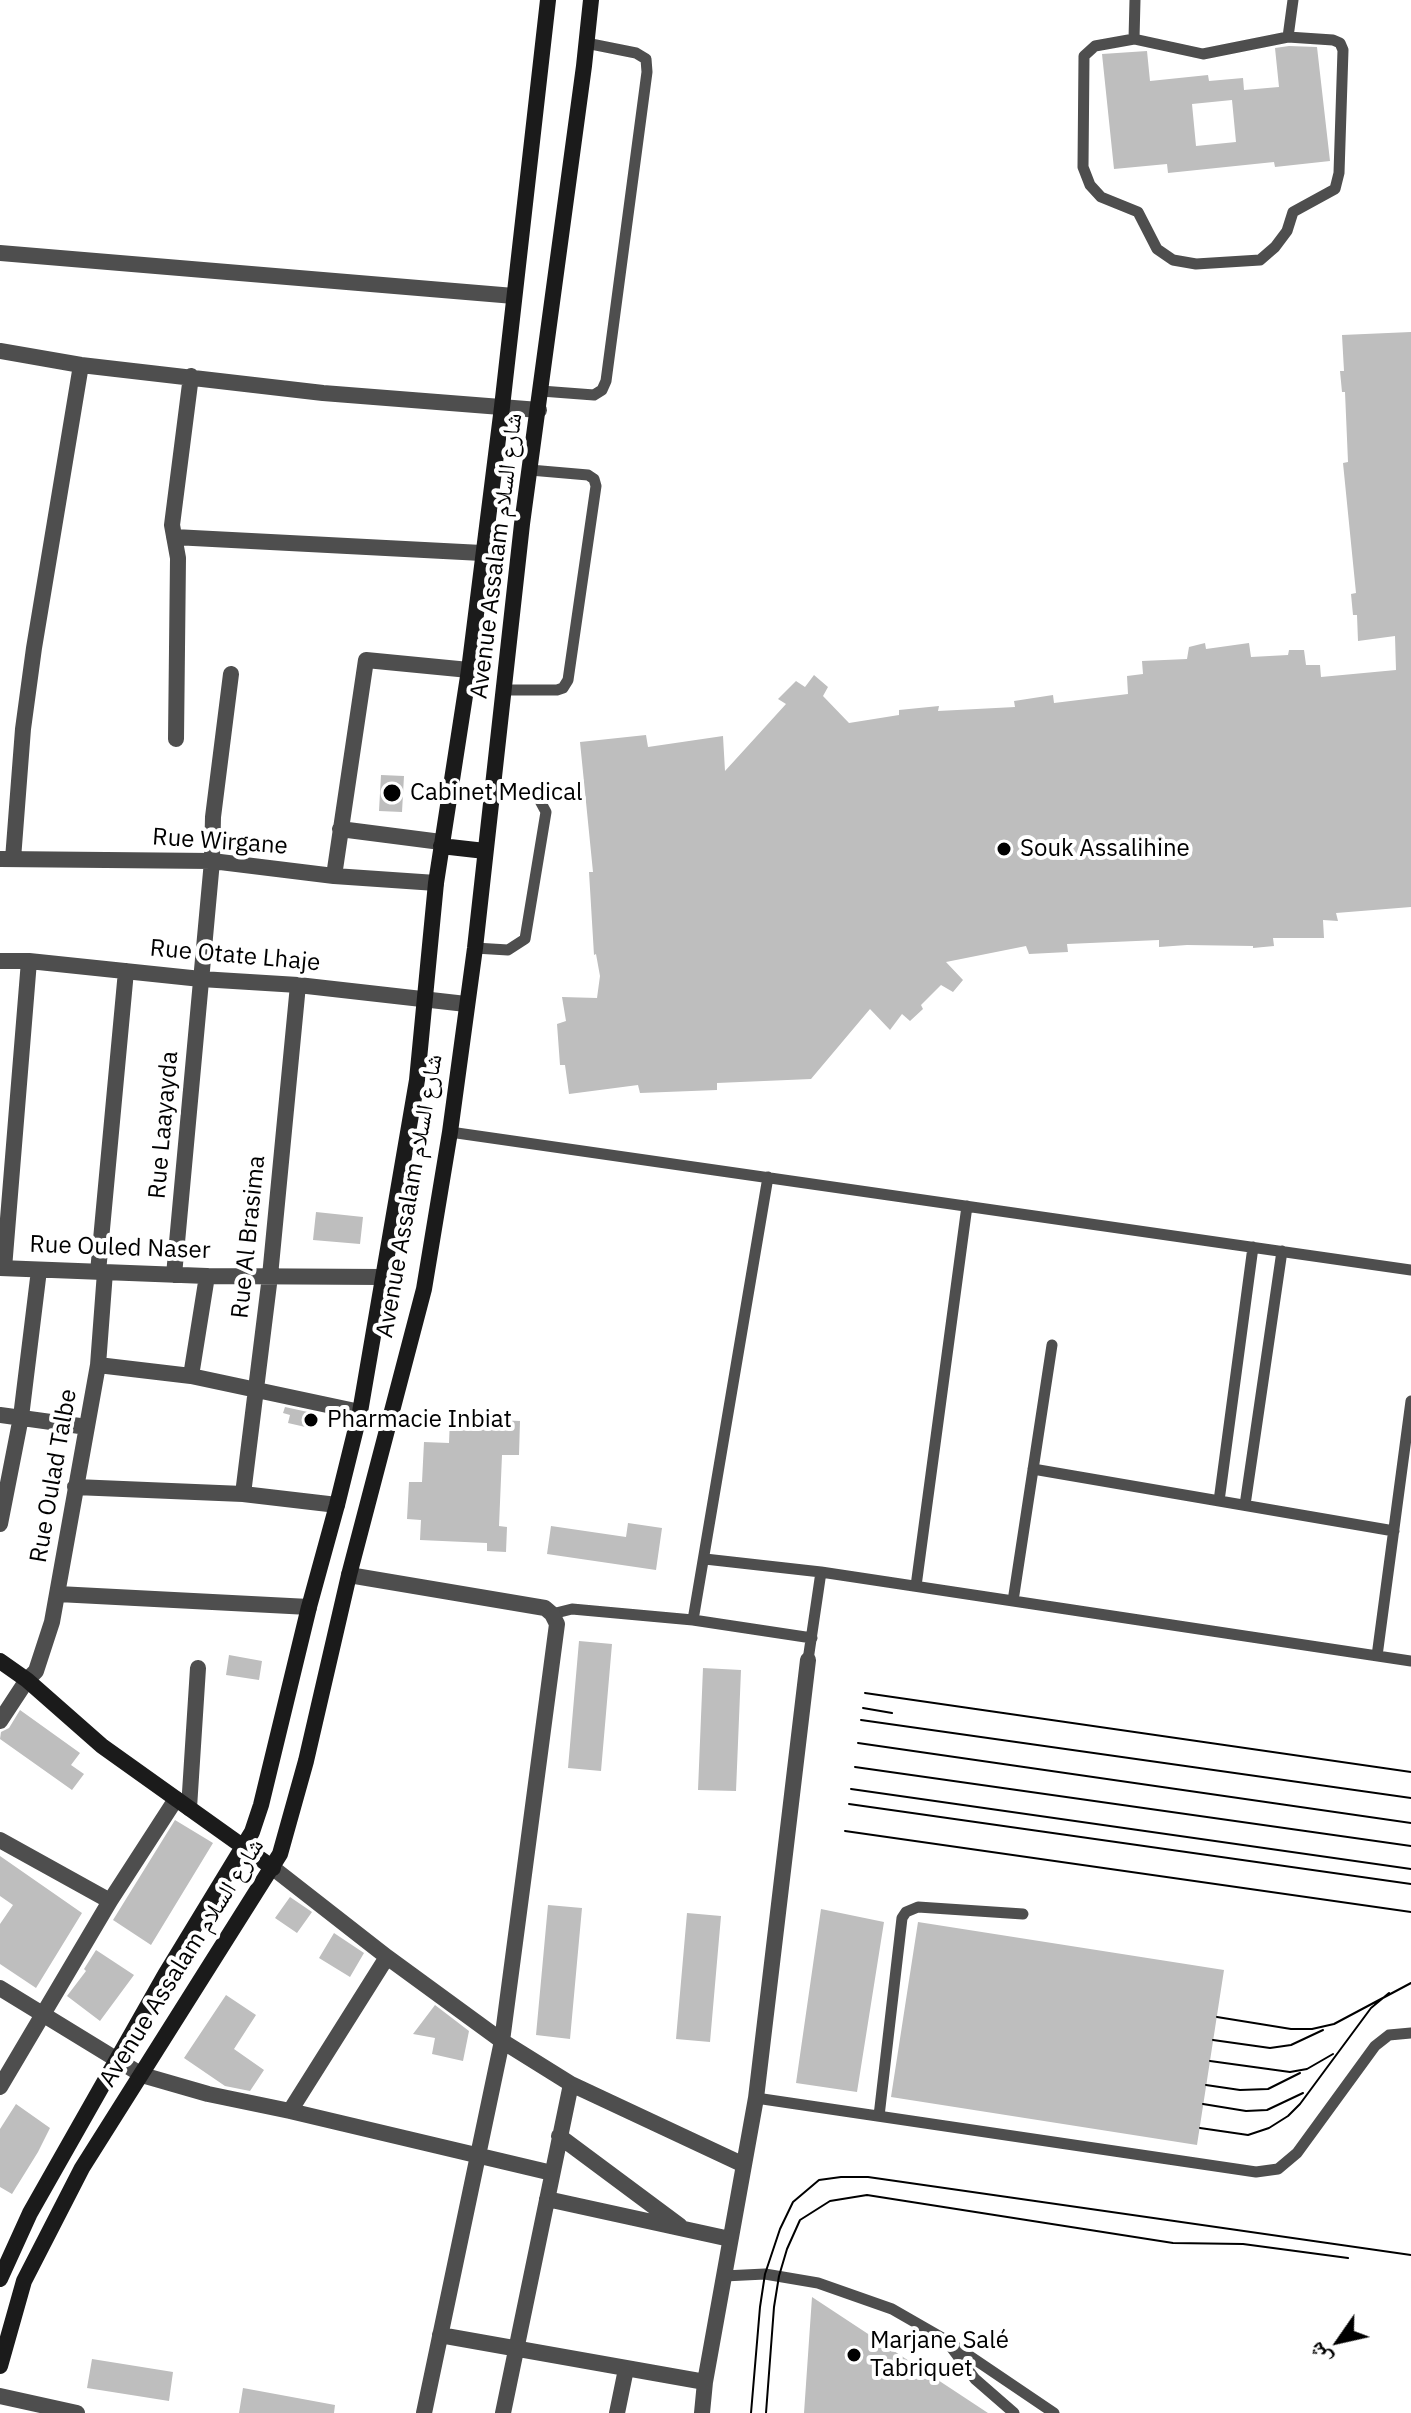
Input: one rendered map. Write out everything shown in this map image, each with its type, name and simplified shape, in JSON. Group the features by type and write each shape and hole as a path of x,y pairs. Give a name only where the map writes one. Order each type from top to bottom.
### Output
{"street":[{"name":"Avenue Assalam شارع السلام","path":"1,2275 30,2213 116,2061 244,1847 261,1805 360,1412 413,1109 436,883 469,670 548,0"},
{"name":"Avenue Assalam شارع السلام","path":"0,2366 24,2281 82,2168 273,1868 285,1842 349,1575 424,1289 450,1132 475,948 530,470 591,0"},
{"path":"0,253 514,296"},
{"path":"0,351 81,365 323,393 539,410"},
{"path":"6,859 28,689 81,365"},
{"path":"176,739 178,558 172,525 191,376"},
{"path":"174,537 482,553"},
{"path":"334,876 366,660 469,670"},
{"name":"Rue Laayayda","path":"174,1275 212,861 213,817 231,674"},
{"path":"340,829 485,851"},
{"name":"Rue Wirgane","path":"6,859 212,861 334,876 436,883"},
{"name":"Rue Otate Lhaje","path":"0,961 298,985 466,1004"},
{"path":"2,1268 29,961"},
{"name":"Rue Oulad Talbe","path":"0,1721 42,1660 58,1594 98,1365 102,1272 126,971"},
{"name":"Rue Al Brasima","path":"243,1494 270,1276 298,985"},
{"name":"Rue Ouled Naser","path":"2,1268 207,1276 383,1277"},
{"path":"0,1524 21,1417 39,1270"},
{"path":"191,1376 207,1276"},
{"path":"98,1365 191,1376 360,1412"},
{"path":"0,1415 87,1427"},
{"path":"75,1487 243,1494 337,1505"},
{"path":"349,1575 545,1608 557,1624 502,2041 424,2413"},
{"path":"58,1594 309,1607"},
{"path":"702,2413 756,2098 808,1660"},
{"path":"0,1661 27,1680 102,1746 273,1868 502,2041 571,2084 744,2165"},
{"path":"0,2087 110,1901 182,1804 198,1668"},
{"path":"0,1840 110,1901"},
{"path":"290,2111 387,1957"},
{"path":"0,1988 142,2075 208,2094 552,2173"},
{"path":"503,2413 571,2084"},
{"path":"559,2136 684,2229"},
{"path":"547,2199 730,2239"},
{"path":"1,2275 24,2281"},
{"path":"440,2335 705,2382"},
{"path":"617,2413 626,2369"},
{"path":"0,2396 77,2413"}],"lane":[{"path":"1134,39 1135,0"},
{"path":"1288,37 1293,0"},
{"path":"1288,37 1340,43 1343,50 1339,173 1335,189 1293,212 1287,231 1260,260 1196,264 1173,260 1157,249 1138,212 1101,197 1090,185 1083,167 1084,56 1095,46 1134,39 1203,54 1288,37"},
{"path":"541,391 594,395 602,390 606,381 643,103 646,59 636,53 586,43"},
{"path":"505,690 557,690 563,688 568,680 596,486 594,479 588,475 530,470"},
{"path":"475,948 508,950 525,939 546,812 539,799 530,794 492,790"},
{"path":"450,1132 1411,1270"},
{"path":"693,1620 768,1177"},
{"path":"916,1586 967,1206"},
{"path":"1219,1501 1253,1247"},
{"path":"1245,1505 1282,1251"},
{"path":"1013,1601 1052,1345"},
{"path":"1377,1656 1411,1401"},
{"path":"1033,1469 1394,1531"},
{"path":"705,1559 821,1572 1411,1661"},
{"path":"808,1660 821,1572"},
{"path":"552,1614 572,1609 693,1620 812,1638"},
{"path":"879,2116 902,1918 906,1912 918,1907 1023,1914"},
{"path":"756,2098 1245,2171 1278,2169 1297,2153 1375,2046 1389,2035 1411,2033"},
{"path":"724,2276 765,2274 818,2283 892,2309 946,2340 1054,2413"},
{"path":"946,2340 975,2379 1014,2413"}],"building":[{"path":"1317,47 1330,161 1275,167 1274,162 1168,173 1167,164 1114,169 1102,54 1147,51 1150,81 1208,75 1209,81 1243,78 1244,90 1279,87 1275,48","holes":["1232,100 1236,142 1196,146 1192,104"]},
{"name":"Souk Assalihine","path":"1411,332 1411,907 1336,913 1338,921 1323,920 1324,938 1273,938 1274,946 1159,947 1159,940 1067,944 1068,952 1029,954 1026,946 946,962 963,980 953,992 941,985 910,1021 902,1014 890,1030 870,1009 811,1079 717,1083 717,1090 640,1093 638,1085 569,1094 565,1065 560,1065 557,1024 566,1021 562,997 597,998 600,976 594,955 589,872 593,872 580,742 646,735 648,747 723,736 725,771 786,704 778,699 796,681 805,687 814,675 828,687 823,696 849,723 899,715 899,710 939,706 938,711 1015,707 1014,701 1053,695 1054,703 1128,694 1127,676 1143,674 1142,661 1187,659 1189,647 1205,643 1206,649 1249,643 1251,657 1288,655 1289,650 1304,650 1306,665 1320,665 1321,677 1396,670 1395,636 1358,641 1357,615 1353,615 1351,594 1356,593 1343,463 1348,462 1345,392 1342,392 1340,371 1344,371 1342,335"},
{"name":"Cabinet Medical","path":"381,775 404,776 402,812 379,811"},
{"path":"316,1212 363,1217 360,1244 313,1240"},
{"path":"285,1407 317,1414 314,1429 288,1423 290,1415 283,1413"},
{"path":"450,1418 520,1421 519,1455 502,1455 499,1526 507,1527 506,1552 487,1551 487,1543 420,1540 421,1520 407,1519 409,1482 422,1482 424,1442 449,1443"},
{"path":"628,1523 662,1528 656,1570 547,1554 551,1526 626,1537"},
{"path":"579,1641 612,1644 601,1771 568,1768"},
{"path":"229,1655 262,1661 259,1680 226,1675"},
{"path":"703,1668 741,1670 736,1791 698,1790"},
{"path":"20,1710 80,1753 71,1765 84,1774 72,1790 0,1739 1,1732 9,1728"},
{"path":"175,1820 213,1843 151,1945 113,1920"},
{"path":"0,1856 82,1913 36,1988 0,1964 0,1924 13,1905 0,1896"},
{"path":"290,1897 312,1912 297,1933 275,1918"},
{"path":"548,1905 582,1908 570,2039 536,2035"},
{"path":"821,1909 884,1922 857,2092 796,2083"},
{"path":"687,1913 721,1916 710,2042 676,2039"},
{"path":"918,1922 1224,1970 1197,2145 891,2097"},
{"path":"334,1933 364,1953 350,1977 319,1958"},
{"path":"96,1950 134,1975 100,2021 67,1996 86,1971 84,1969"},
{"path":"226,1995 256,2015 234,2049 264,2070 250,2091 225,2086 184,2058"},
{"path":"435,2005 469,2031 463,2061 432,2054 435,2038 413,2034"},
{"path":"16,2104 50,2128 12,2194 0,2187 0,2129"},
{"name":"Marjane Salé Tabriquet","path":"812,2297 988,2413 804,2413"},
{"path":"92,2359 173,2372 169,2401 87,2388"},
{"path":"243,2388 335,2405 334,2413 239,2413"}],"tram line":[{"path":"865,1693 1411,1772"},
{"path":"863,1708 892,1713"},
{"path":"861,1720 1411,1798"},
{"path":"858,1743 1411,1823"},
{"path":"855,1767 1411,1846"},
{"path":"851,1789 1411,1869"},
{"path":"849,1804 1411,1884"},
{"path":"845,1831 1411,1912"},
{"path":"1217,2017 1291,2029 1312,2029 1334,2024 1411,1983"},
{"path":"1200,2128 1248,2135 1269,2128 1288,2116 1371,2008 1389,1993"},
{"path":"1213,2040 1270,2048 1291,2045 1323,2030"},
{"path":"1210,2061 1290,2072 1307,2069 1333,2054"},
{"path":"1206,2085 1240,2090 1268,2089 1300,2073"},
{"path":"1203,2104 1246,2111 1267,2110 1303,2093"},
{"path":"751,2413 765,2274 793,2202 819,2180 868,2177 1411,2255"},
{"path":"766,2413 774,2307 787,2249 800,2220 830,2201 867,2195 1173,2243 1243,2244 1348,2258"}],"place":[{"name":"Cabinet Medical","path":"392,793"},
{"name":"Souk Assalihine","path":"1004,849"},
{"name":"Pharmacie Inbiat","path":"311,1420"},
{"name":"Marjane Salé Tabriquet","path":"854,2355"}]}
